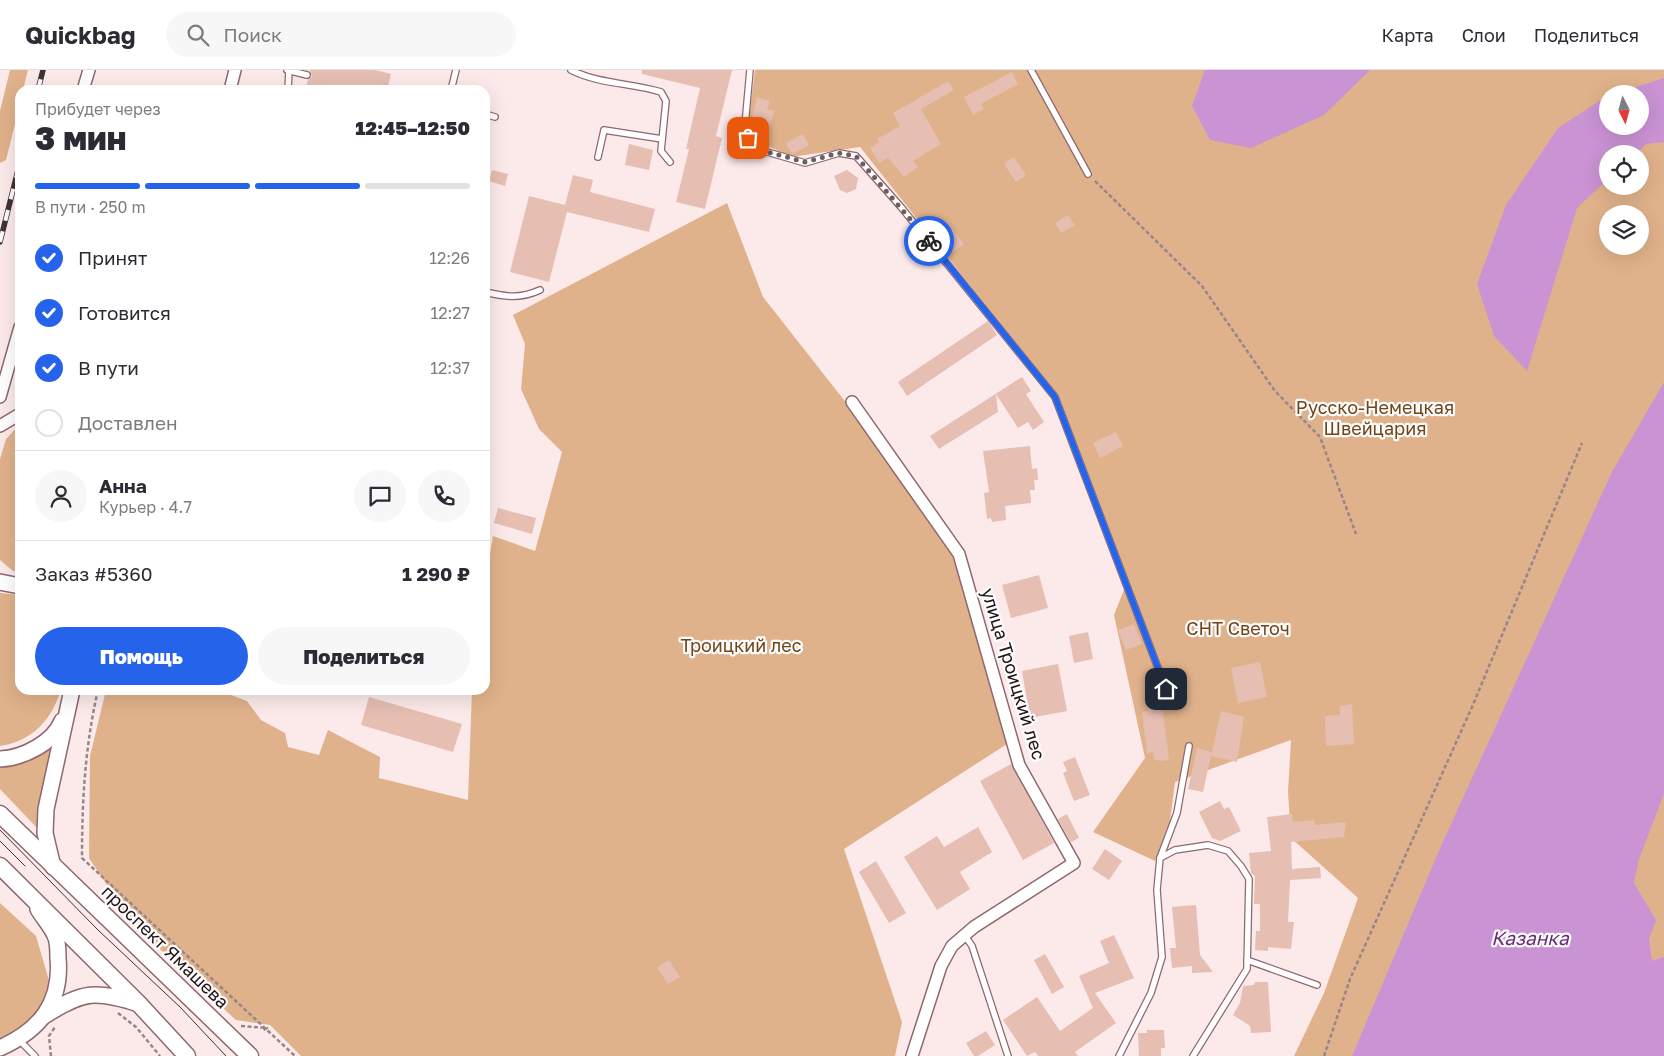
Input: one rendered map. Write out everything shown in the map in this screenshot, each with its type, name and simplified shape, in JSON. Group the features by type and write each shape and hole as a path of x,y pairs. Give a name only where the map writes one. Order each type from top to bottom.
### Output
{"main road":[{"name":"проспект Ямашева","path":"0,814 250,1056"},
{"path":"0,866 139,1004 188,1056"}],"street":[{"path":"84,85 89,70"},
{"path":"231,85 235,70"},
{"path":"0,397 15,344"},
{"name":"улица Троицкий лес","path":"852,402 959,554 1019,765 1074,863 974,927 952,946 941,966 912,1056"},
{"path":"0,426 15,417"},
{"path":"1,581 15,585"},
{"path":"53,867 45,833 46,809 71,695"},
{"path":"0,759 28,752 48,740 60,726 68,708"},
{"path":"27,893 56,938 60,975 57,993 44,1016"},
{"path":"0,1048 19,1040 44,1016 71,999 89,994 139,1004"}],"lane":[{"path":"288,85 288,70 307,75"},
{"path":"452,85 456,70"},
{"path":"571,70 583,76 644,87 660,92 666,101 661,151 670,162"},
{"path":"750,70 745,125 748,138 764,151 805,162 839,153 856,156 901,207 1055,397 1166,689"},
{"path":"1031,70 1088,174"},
{"path":"490,115 496,117"},
{"path":"598,157 604,130 662,139"},
{"path":"490,293 513,298 524,297 540,290"},
{"path":"1119,1056 1151,993 1162,957 1157,890 1160,858 1177,813 1189,746"},
{"path":"1160,858 1174,850 1208,845 1228,851 1242,866 1249,880 1247,969 1194,1056"},
{"path":"965,936 972,946 1008,1056"},
{"path":"1247,960 1317,985"},
{"path":"19,1040 35,1056"}],"path":[{"path":"1088,174 1202,286 1275,390 1320,437 1356,534"},
{"path":"1324,1056 1350,979 1472,707 1582,443"},
{"path":"97,695 89,728 83,783 82,858 295,1056"},
{"path":"114,1009 136,1027 160,1056"},
{"path":"50,1056 49,1036 60,1020"},
{"path":"240,1026 267,1028"},
{"path":"262,1031 267,1028"}],"green space":[{"path":"10,70 28,70 24,85 15,85 15,124 6,160 0,163 0,111"},
{"name":"Русско-Немецкая Швейцария","path":"755,70 1664,70 1664,1056 1294,1056 1324,993 1358,898 1291,838 1288,792 1291,740 1175,782 1170,821 1155,861 1093,832 1145,758 1114,615 1127,582 1060,399 860,147 791,157 762,143 748,126"},
{"name":"Троицкий лес","path":"727,203 763,297 844,400 952,553 1007,744 844,849 902,1022 895,1056 301,1056 270,1025 236,1020 180,969 129,918 89,858 90,756 105,695 231,695 247,701 261,720 285,733 288,747 319,755 328,730 380,757 379,778 468,800 472,695 490,695 490,554 493,536 535,551 562,452 539,429 521,389 525,344 513,315"},
{"path":"15,429 15,571 0,560 0,459 6,439"},
{"path":"0,593 15,594 15,695 59,695 52,711 39,728 22,739 0,746"},
{"path":"57,738 41,796 37,828 0,789 0,763"},
{"path":"0,903 36,936 50,984 40,1009 19,1031 0,1038"}],"water":[{"path":"1205,70 1370,70 1324,115 1251,148 1210,140 1192,106"},
{"path":"1664,78 1664,142 1645,145 1599,145 1599,187 1577,208 1527,371 1494,336 1477,284 1506,205 1558,128 1599,101 1599,135 1649,135 1649,85 1642,85"},
{"name":"Казанка","path":"1664,382 1664,794 1639,859 1634,883 1656,920 1649,939 1652,961 1664,957 1664,1056 1352,1056 1441,846 1612,472"}],"building":[{"path":"310,70 375,70 391,74 388,85 306,85 312,76"},
{"path":"642,70 732,70 716,136 722,138 705,209 676,202 689,149 686,149 700,88 642,74"},
{"path":"1012,72 1018,84 981,104 984,109 973,115 964,97"},
{"path":"948,81 954,90 921,109 941,144 913,161 918,167 904,177 888,158 879,163 870,148 879,142 877,139 900,126 893,113"},
{"path":"757,97 770,101 767,109 774,111 768,132 750,126"},
{"path":"803,134 809,145 792,154 786,143"},
{"path":"629,144 653,150 649,170 625,165"},
{"path":"1014,157 1026,175 1016,182 1004,164"},
{"path":"492,170 508,174 505,186 490,181"},
{"path":"847,170 858,178 856,189 847,193 840,190 834,176"},
{"path":"573,175 593,180 590,192 655,209 649,232 567,212 549,282 510,272 529,196 565,205"},
{"path":"1068,215 1075,225 1061,233 1055,223"},
{"path":"947,221 964,244 953,252 935,230"},
{"path":"988,321 997,335 907,396 898,382"},
{"path":"1022,377 1031,391 1026,394 1044,422 1033,430 1028,422 1018,428 996,394 998,412 939,449 930,436"},
{"path":"1116,432 1123,446 1100,458 1093,443"},
{"path":"1030,446 1032,469 1037,468 1038,480 1034,480 1035,490 1030,490 1031,503 1005,506 1006,520 992,522 991,518 987,519 984,493 989,492 983,451"},
{"path":"498,508 536,518 532,534 494,523"},
{"path":"1039,575 1048,608 1011,618 1002,585"},
{"path":"1134,624 1142,644 1126,650 1118,630"},
{"path":"1088,632 1093,659 1074,663 1069,636"},
{"path":"1260,662 1267,697 1238,703 1231,668"},
{"path":"1058,664 1067,711 1030,718 1022,671"},
{"path":"369,697 462,724 453,752 361,725"},
{"path":"1162,704 1169,760 1160,761 1154,759 1153,752 1147,753 1142,712 1148,711 1147,706"},
{"path":"1352,704 1354,744 1326,746 1325,716 1340,715 1340,706"},
{"path":"1221,711 1244,717 1237,762 1211,756 1203,792 1188,789 1197,748 1212,752"},
{"path":"1075,757 1090,795 1074,801 1063,773 1067,771 1063,762"},
{"path":"1011,764 1054,843 1023,860 980,781"},
{"path":"1220,801 1224,809 1229,807 1241,831 1220,841 1212,838 1199,812"},
{"path":"1067,814 1079,838 1071,842 1058,819"},
{"path":"1292,814 1293,822 1314,820 1315,825 1346,822 1344,837 1291,842 1292,869 1320,867 1321,878 1290,880 1288,922 1294,922 1291,949 1268,947 1268,951 1255,950 1256,931 1260,931 1260,904 1254,904 1255,876 1251,873 1249,853 1271,851 1267,817"},
{"path":"978,827 992,852 960,872 970,889 937,910 904,857 937,836 944,847"},
{"path":"1105,849 1122,861 1109,880 1092,869"},
{"path":"876,861 906,913 889,923 859,872"},
{"path":"1196,905 1200,955 1213,972 1192,973 1192,966 1172,968 1170,948 1176,948 1172,907"},
{"path":"1114,935 1134,978 1095,993 1116,1023 1075,1052 1078,1056 1038,1056 1035,1052 1027,1056 1003,1020 1037,997 1060,1031 1093,1008 1079,976 1109,963 1100,941"},
{"path":"1045,954 1064,987 1052,994 1034,960"},
{"path":"669,960 680,977 668,984 657,967"},
{"path":"1255,982 1268,982 1271,1032 1251,1033 1250,1026 1233,1015 1240,1003 1243,986 1254,985"},
{"path":"1147,1030 1164,1030 1165,1048 1161,1048 1161,1056 1139,1056 1138,1033 1147,1033"},
{"path":"986,1031 995,1045 978,1056 974,1056 966,1043"}],"tram line":[{"path":"0,830 98,930 180,1007 226,1056"},
{"path":"0,841 25,866"}],"railway":[{"path":"39,85 43,70"},
{"path":"0,242 15,182"}],"way so far":[{"path":"748,138 764,151 805,162 839,153 856,156 929,241"}],"route":[{"path":"929,241 1055,397 1067,424 1166,689"}],"park label":[{"name":"СНТ Светоч","path":"1238,629"}]}
